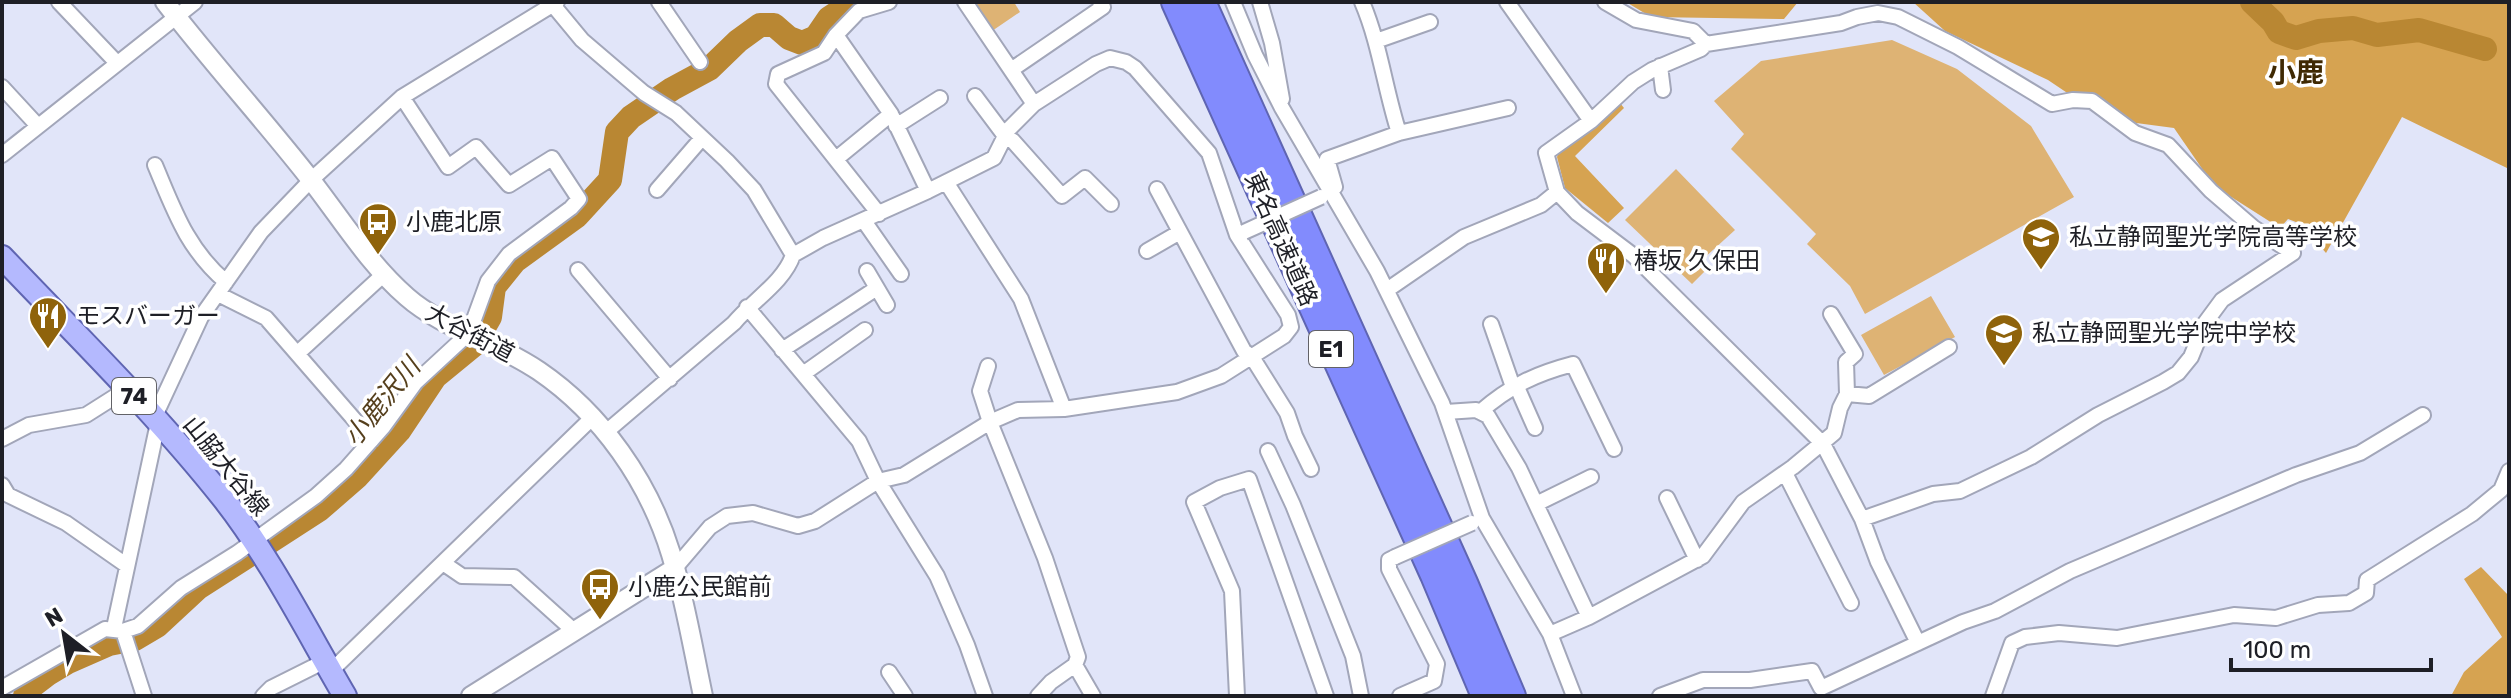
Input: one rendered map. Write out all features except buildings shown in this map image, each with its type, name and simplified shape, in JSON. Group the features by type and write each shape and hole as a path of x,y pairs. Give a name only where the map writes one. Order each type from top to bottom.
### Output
{"highway":[{"name":"東名高速道路","path":"1175,2 1434,575 1485,696"},
{"name":"東名高速道路","path":"1202,2 1512,696"}],"main road":[{"name":"山脇大谷線","path":"2,257 127,389 225,500 258,548 345,696"}],"street":[{"path":"59,2 117,63"},
{"path":"2,155 117,63 171,10 195,2"},
{"path":"659,2 700,62"},
{"path":"879,214 776,84 778,74 824,53 859,11 889,2"},
{"path":"965,2 1034,104"},
{"path":"1011,70 1103,7 1100,2"},
{"path":"1231,2 1326,194 1354,227 1387,290 1446,412 1477,520 1550,634 1574,696"},
{"path":"1260,2 1280,81 1282,108"},
{"path":"1362,2 1376,41 1386,94 1399,133"},
{"path":"1507,2 1591,121"},
{"path":"1605,2 1636,20 1693,31 1706,44"},
{"path":"144,696 118,630 126,565 156,421 201,317 261,232 311,180 402,97 555,3 582,40 644,93 676,113 754,190 793,255"},
{"name":"大谷街道","path":"171,10 311,180 383,275 410,300 540,371 606,432 640,481 665,538 675,568 703,696"},
{"path":"1862,519 1933,494 1960,491 2031,457 2098,415 2178,373 2191,357 2205,323 2222,300 2293,253 2254,228 2211,191 2168,145 2135,133 2092,101 2073,100 2052,104 2036,97 2011,77 1898,17 1878,13 1841,23 1706,44 1633,82 1591,121 1546,153 1557,192 1577,213 1634,256 1823,444 1862,519 1878,562 1918,643"},
{"path":"1376,41 1430,22"},
{"path":"836,35 894,120 928,191"},
{"path":"473,695 675,568 710,527 727,516 753,513 798,526 815,521 878,481 904,475 990,422 1018,410 1064,409 1177,392 1221,376 1284,336 1291,327 1288,315 1241,234 1209,153 1135,68 1110,58 1034,104 1005,136 994,158 793,255 789,269 734,323 606,432"},
{"path":"1660,66 1663,90"},
{"path":"2,87 38,126"},
{"path":"975,96 1005,136 1062,196 1085,178 1111,204"},
{"path":"7,688 93,635 138,626 181,588 258,548 372,440 416,382 477,337 488,281 509,254 579,199 552,158 509,185 476,147 448,167 402,97"},
{"path":"836,159 894,120 940,98"},
{"path":"1241,234 1335,187 1327,159 1399,133 1508,108"},
{"path":"657,190 702,138"},
{"path":"155,165 182,230 214,271 222,288 266,318 299,352 372,440"},
{"path":"946,182 1021,299 1064,409"},
{"path":"1157,189 1244,351 1252,357 1287,413 1311,469"},
{"path":"1387,290 1464,237 1541,205 1557,192"},
{"path":"864,221 901,274"},
{"path":"1147,251 1180,232"},
{"path":"578,270 670,379"},
{"path":"867,271 887,305"},
{"path":"299,352 383,275"},
{"path":"782,350 877,288"},
{"path":"747,307 859,441 878,481 937,576 985,696"},
{"path":"1550,634 1589,617 1703,556 1743,502 1834,433 1847,394 1846,362 1855,354 1831,314"},
{"path":"831,318 846,343"},
{"path":"1491,324 1535,428"},
{"path":"803,374 865,330"},
{"path":"1847,394 1869,396 1949,347"},
{"path":"1480,412 1504,391 1544,372 1573,364 1614,449"},
{"path":"988,366 980,391 1045,558 1078,657 1075,665 1038,696"},
{"path":"2,439 29,425 86,415 127,389"},
{"path":"1446,412 1480,412 1488,416 1536,504 1589,617"},
{"path":"1660,696 1703,680 1750,680 1812,671 1821,688 1963,622 1995,611 2070,571 2296,475 2360,453 2423,415"},
{"path":"263,696 271,688 328,666 443,563 592,418"},
{"path":"1268,451 1342,626 1353,656 1361,696"},
{"path":"1993,696 2012,643 2025,637 2059,633 2117,638 2234,615 2276,618 2318,605 2349,603 2366,593 2367,580 2472,514 2501,490 2509,471"},
{"path":"1785,473 1851,603"},
{"path":"1536,504 1591,477"},
{"path":"1237,696 1232,591 1194,502 1220,488 1249,479 1326,696"},
{"path":"2,485 8,495 66,523 126,565"},
{"path":"1667,498 1697,560"},
{"path":"1400,696 1434,681 1437,664 1389,569 1389,560 1477,520"},
{"path":"443,563 462,576 514,577 574,631"},
{"path":"1075,665 1093,696"},
{"path":"889,672 905,696"},
{"path":"1719,680 1725,696"}],"shaded area":[{"path":"978,2 1014,2 1020,12 992,31 976,7"},
{"path":"1626,2 1798,2 1784,19 1651,17"},
{"path":"1913,2 2509,2 2509,169 2402,117 2326,253 2301,224 2288,219 2280,228 2214,186 2174,128 2106,119 2048,80 1945,31"},
{"path":"1892,40 1957,69 2031,126 2074,197 1865,314 1850,286 1807,244 1816,234 1731,149 1744,134 1714,101 1761,61"},
{"path":"1620,103 1624,108 1575,156 1624,208 1608,223 1565,188 1557,157 1560,149 1598,124"},
{"path":"1676,169 1735,230 1702,260 1707,269 1692,284 1625,220"},
{"path":"1931,296 1955,337 1884,375 1861,335"},
{"path":"2481,567 2509,596 2509,696 2451,696 2464,672 2502,637 2464,579"}],"waterway":[{"name":"小鹿沢川","path":"25,696 27,690 68,662 109,644 135,639 157,626 198,588 319,510 357,477 399,431 435,377 474,345 490,317 494,287 515,261 577,216 610,180 617,132 631,117 709,69 760,25 774,25 789,38 802,43 816,37 829,18 854,2"},
{"name":"小鹿沢川","path":"2252,2 2279,32 2296,38 2319,31 2353,28 2377,35 2419,30 2485,49"}],"place":[{"name":"小鹿北原","path":"378,256"},
{"name":"私立静岡聖光学院高等学校","path":"2041,271"},
{"name":"椿坂 久保田","path":"1606,295"},
{"name":"モスバーガー","path":"48,350"},
{"name":"私立静岡聖光学院中学校","path":"2004,367"},
{"name":"小鹿公民館前","path":"600,621"}],"district":[{"name":"小鹿","path":"2296,72"}]}
